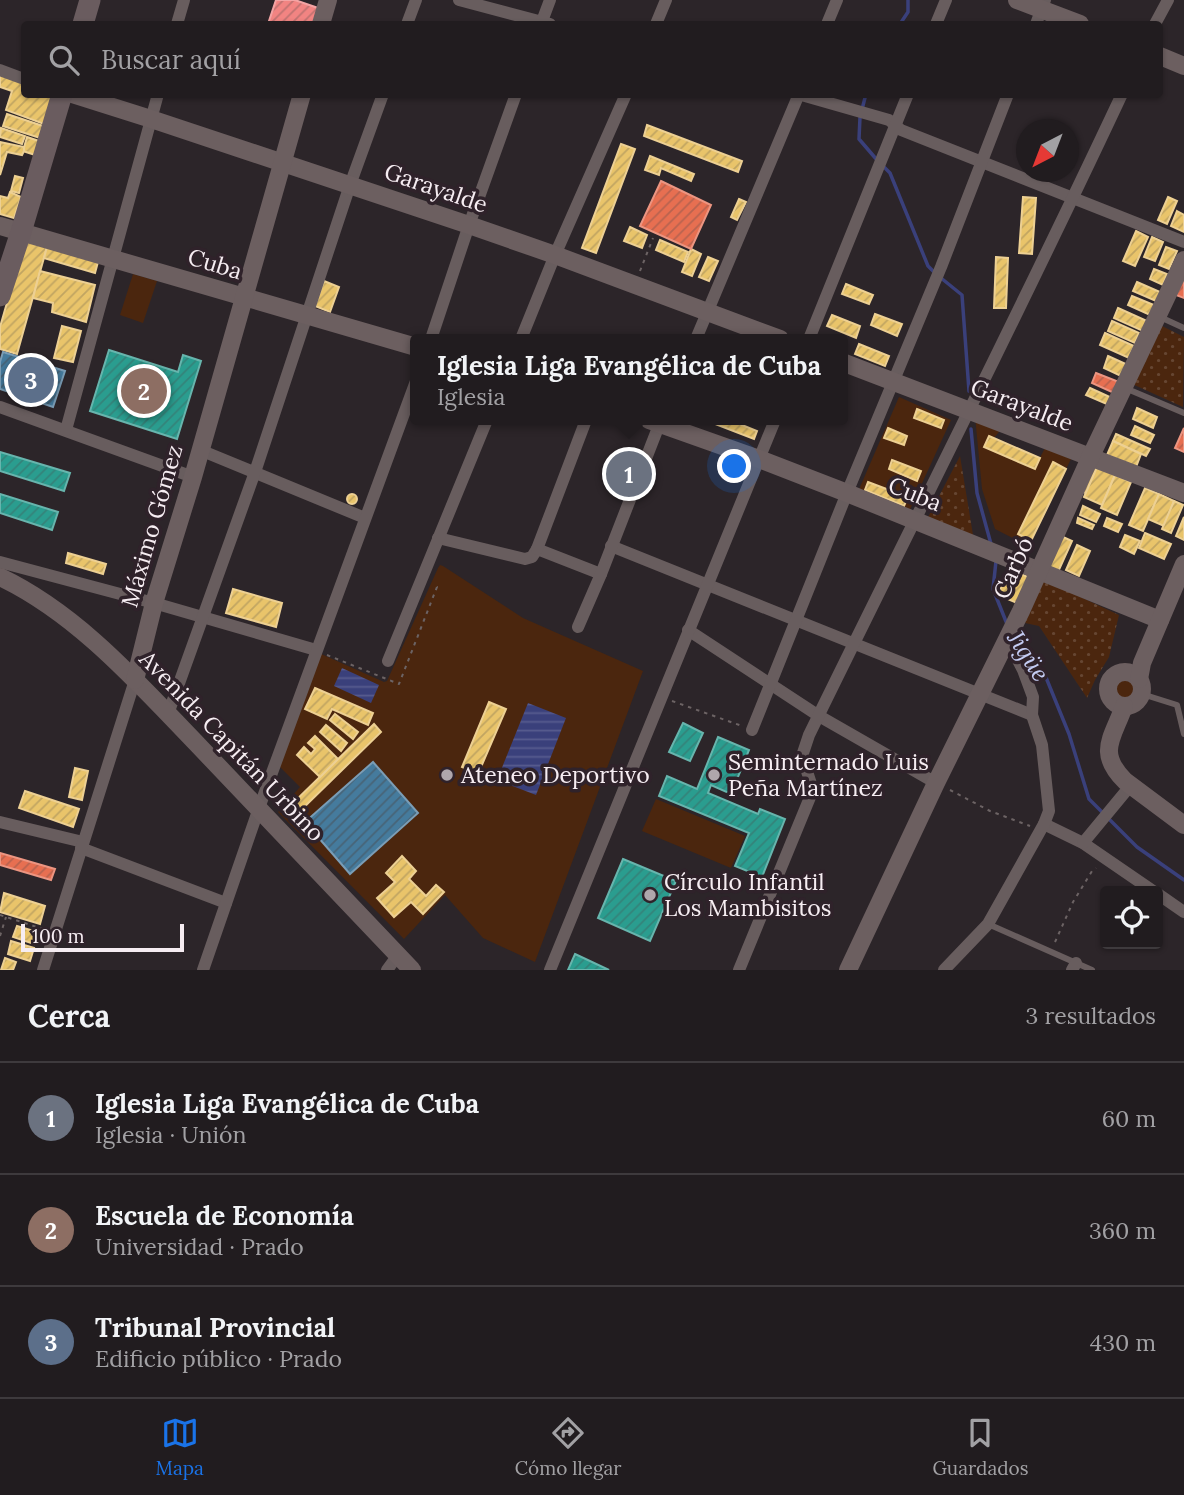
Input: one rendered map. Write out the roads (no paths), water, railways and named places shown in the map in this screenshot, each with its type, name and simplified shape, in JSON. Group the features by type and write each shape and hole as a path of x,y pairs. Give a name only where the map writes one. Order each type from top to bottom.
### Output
{"main road":[{"path":"84,21 90,0"},
{"path":"0,296 61,98"}],"street":[{"path":"178,21 184,0"},
{"path":"322,21 328,0"},
{"path":"408,21 416,0"},
{"path":"458,0 533,21"},
{"path":"545,21 550,0"},
{"path":"657,21 666,0"},
{"path":"828,21 837,0"},
{"path":"937,21 946,0"},
{"path":"1017,0 1071,21"},
{"path":"1158,21 1168,0"},
{"path":"1163,57 1184,66"},
{"path":"0,70 21,78"},
{"name":"Garayalde","path":"85,98 469,225 766,334"},
{"path":"66,430 157,98"},
{"name":"Máximo Gómez","path":"43,970 135,680 154,603 193,477 301,98"},
{"path":"167,714 255,472 382,98"},
{"path":"433,334 515,98"},
{"path":"523,334 624,98"},
{"path":"698,334 798,98"},
{"path":"810,98 889,120 901,130 1184,242"},
{"path":"811,334 906,98"},
{"path":"752,730 942,267 1006,98"},
{"path":"739,970 813,790 802,756 809,735 970,412 1120,98"},
{"name":"Cuba","path":"0,226 410,346"},
{"name":"Carbó","path":"848,970 1021,611 1184,260"},
{"name":"Garayalde","path":"848,364 1184,493"},
{"path":"203,970 259,808 410,395"},
{"path":"0,407 193,477"},
{"path":"388,661 485,425"},
{"path":"438,538 525,559 532,557 584,425"},
{"path":"578,627 601,574 656,425"},
{"name":"Cuba","path":"668,425 759,458 1160,620"},
{"path":"550,970 773,425"},
{"path":"200,450 365,518"},
{"path":"611,546 1031,715"},
{"path":"537,548 601,574"},
{"path":"0,562 316,650"},
{"path":"1137,677 1115,675 1108,685 1113,701 1124,706 1135,703 1137,677 1184,564"},
{"name":"Avenida Capitán Urbino","path":"0,577 21,587 70,620 135,680 412,970"},
{"path":"688,630 819,716 936,783"},
{"path":"944,970 988,923 1049,811 1042,745 1031,715 1033,697 1024,670 1007,639"},
{"path":"102,650 119,657 133,653 145,640"},
{"path":"1124,706 1108,744 1108,754 1116,772 1184,825"},
{"path":"1087,846 1097,827 1131,785"},
{"path":"0,822 82,845 226,902"},
{"path":"1044,824 1087,846 1146,886"},
{"path":"1163,897 1184,912"},
{"path":"387,970 398,955"}],"lane":[{"path":"1158,316 1184,328"},
{"path":"1125,388 1184,413"},
{"path":"1137,677 1177,705 1184,734"},
{"path":"988,923 1074,967 1092,970"}],"water":[{"path":"342,668 379,685 371,703 334,686"},
{"path":"528,703 566,718 536,795 497,780"}],"waterway":[{"name":"Jigüe","path":"902,21 908,12 908,0"},
{"name":"Jigüe","path":"865,98 860,117 859,139 877,160"},
{"name":"Jigüe","path":"882,165 890,173 928,266 935,273"},
{"name":"Jigüe","path":"941,278 962,295 969,391"},
{"name":"Jigüe","path":"971,429 977,493 991,544"},
{"name":"Jigüe","path":"996,561 993,589 1007,624"},
{"name":"Jigüe","path":"1016,636 1045,675 1069,734 1089,799 1137,847 1184,880"}],"place":[{"name":"Tribunal Provincial","path":"31,380"},
{"name":"Escuela de Economía","path":"144,391"},
{"name":"Iglesia Liga Evangélica de Cuba","path":"629,474"},
{"name":"Ateneo Deportivo","path":"447,775"},
{"name":"Seminternado Luis Peña Martínez","path":"714,775"},
{"name":"Círculo Infantil Los Mambisitos","path":"650,895"}]}
